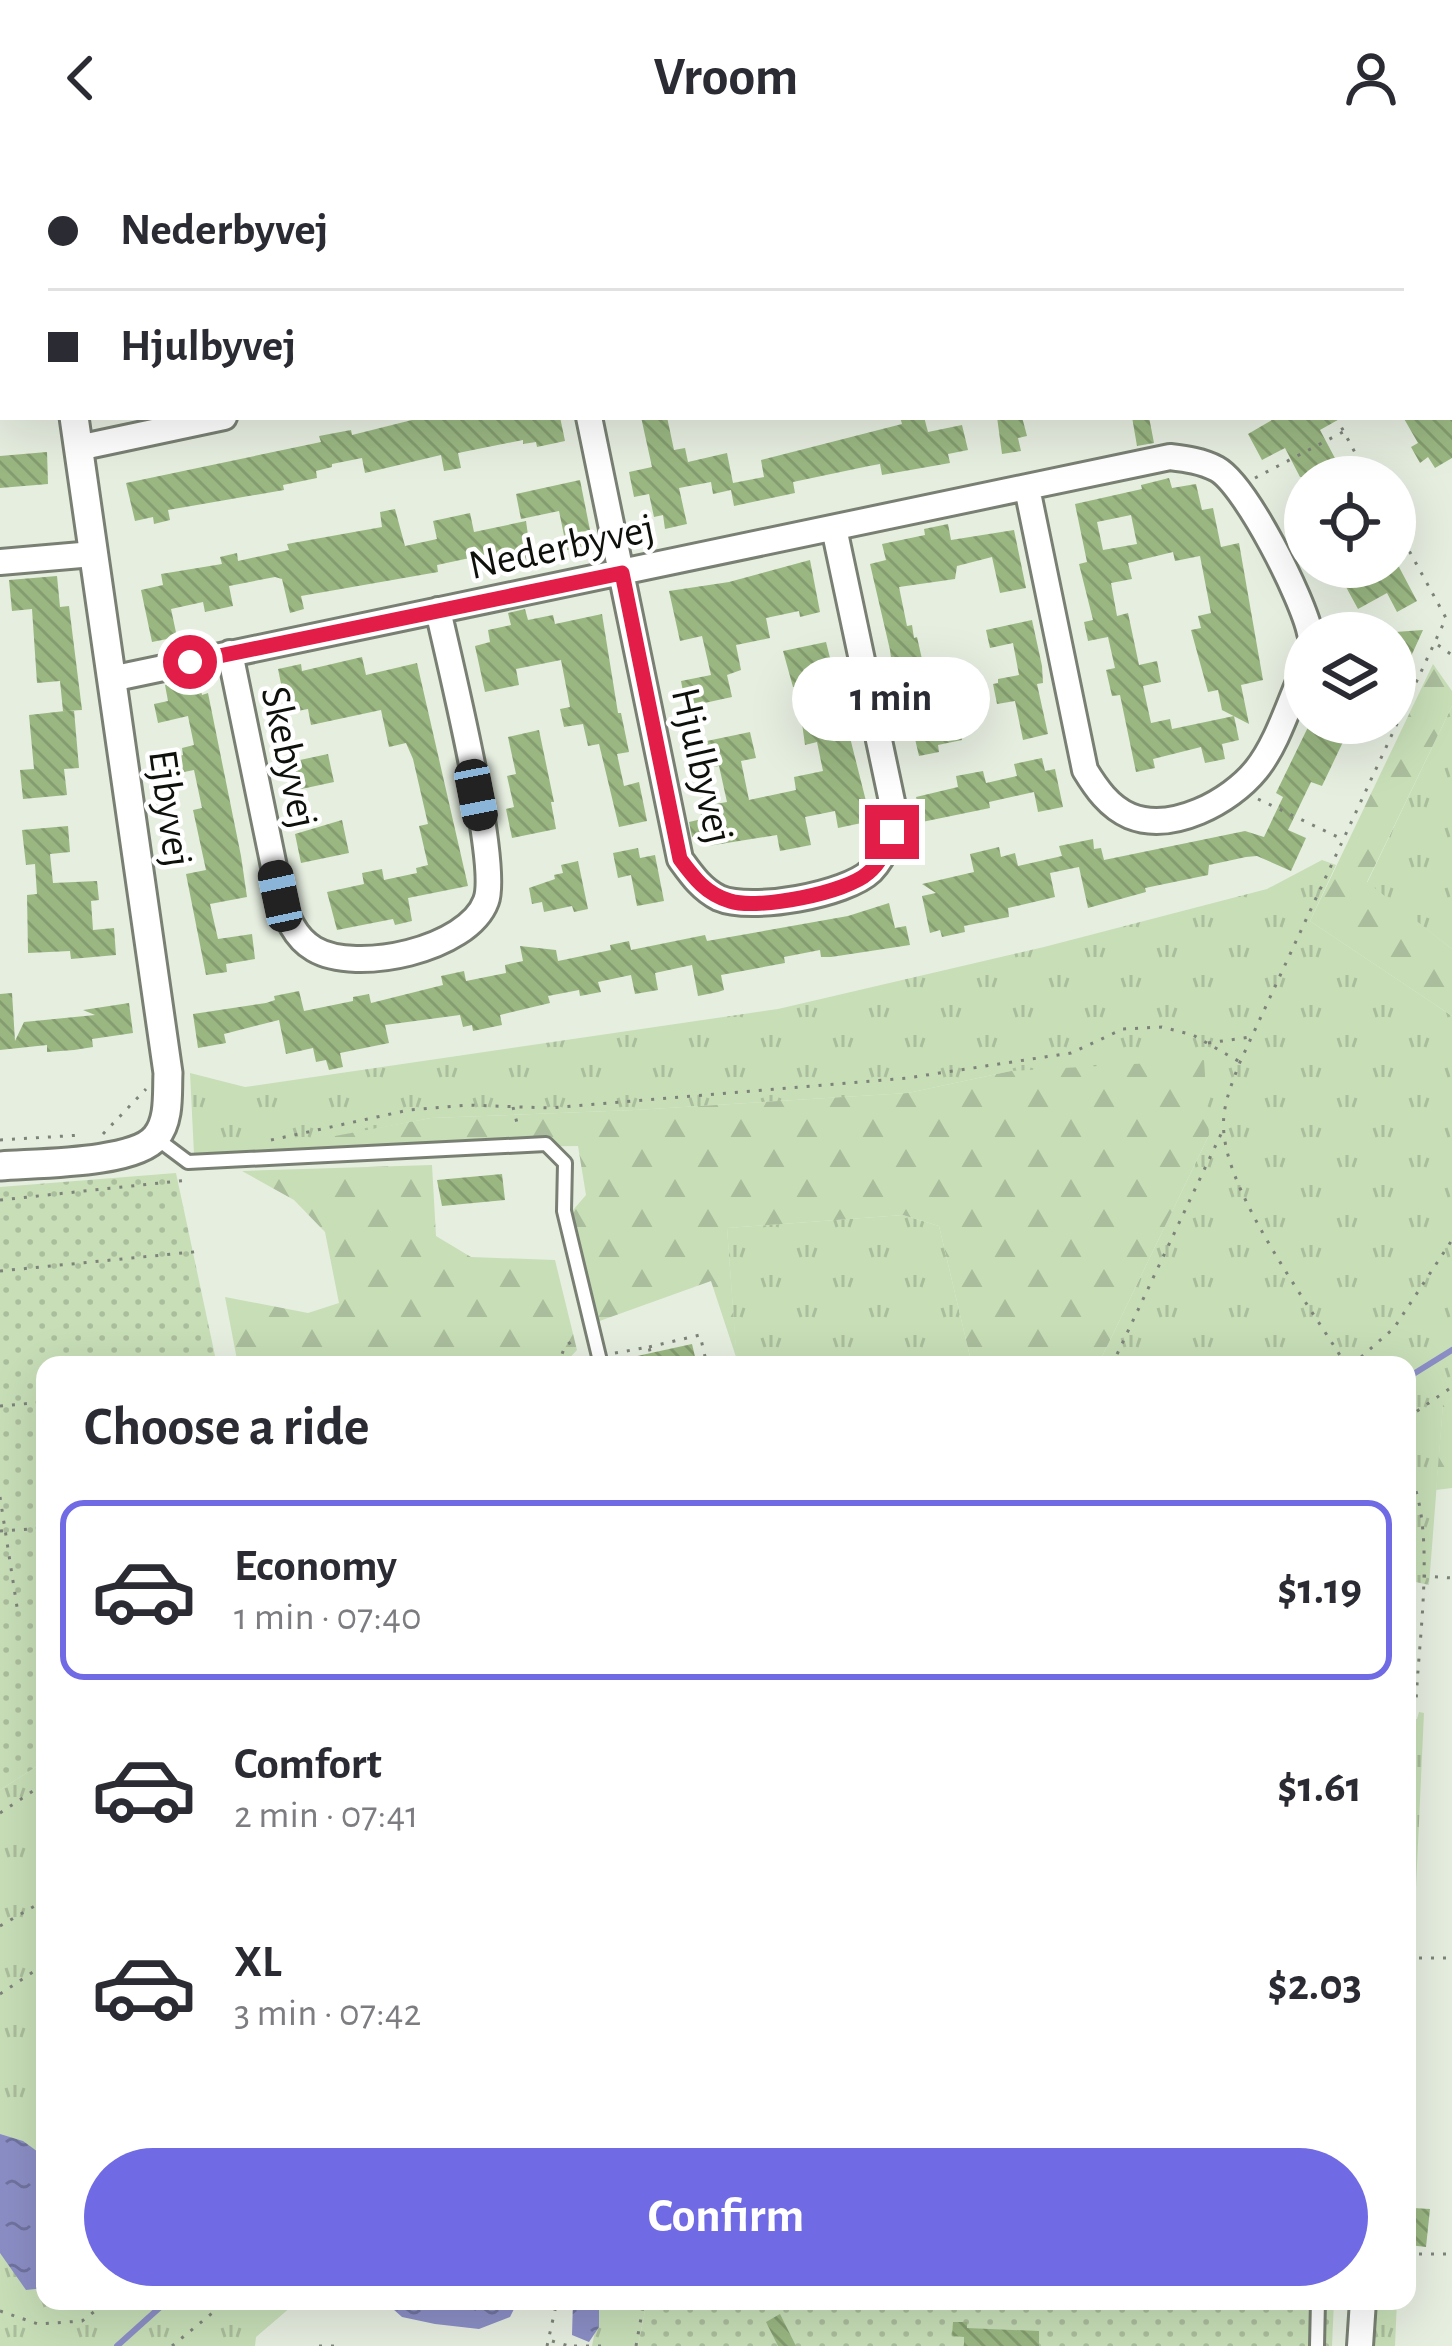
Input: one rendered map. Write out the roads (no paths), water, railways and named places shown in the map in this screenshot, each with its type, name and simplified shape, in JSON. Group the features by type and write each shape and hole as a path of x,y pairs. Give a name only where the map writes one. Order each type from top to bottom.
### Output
{"street":[{"name":"Ejbyvej","path":"74,420 168,1073 166,1112 156,1138"},
{"path":"78,448 210,420"},
{"name":"Hjulbyvej","path":"590,420 680,859 714,896 735,903 757,905 847,886 869,873 892,832 893,811 834,528"},
{"name":"Nederbyvej","path":"111,679 1170,457 1196,460 1219,470 1238,488 1305,612"},
{"path":"1027,488 1084,770 1102,796 1131,816 1160,820 1212,807 1238,790 1259,767 1284,713"},
{"path":"0,562 93,554"},
{"name":"Skebyvej","path":"230,652 280,896 292,928 316,951 349,960 415,950 465,930 486,901 489,884 438,610"},
{"path":"0,1166 111,1156 139,1150 156,1138"},
{"path":"1360,2346 1362,2310"}],"lane":[{"path":"156,1138 188,1162 546,1144 565,1163 564,1211 599,1356"},
{"path":"1317,2346 1318,2310"}],"water":[{"path":"0,2134 36,2150 36,2289 26,2290 0,2253"},
{"path":"394,2310 514,2310 510,2317 479,2329 402,2317"},
{"path":"573,2310 599,2310 599,2327 589,2342 572,2335"}],"waterway":[{"path":"1416,1372 1452,1350"},
{"path":"117,2346 157,2310"}]}
